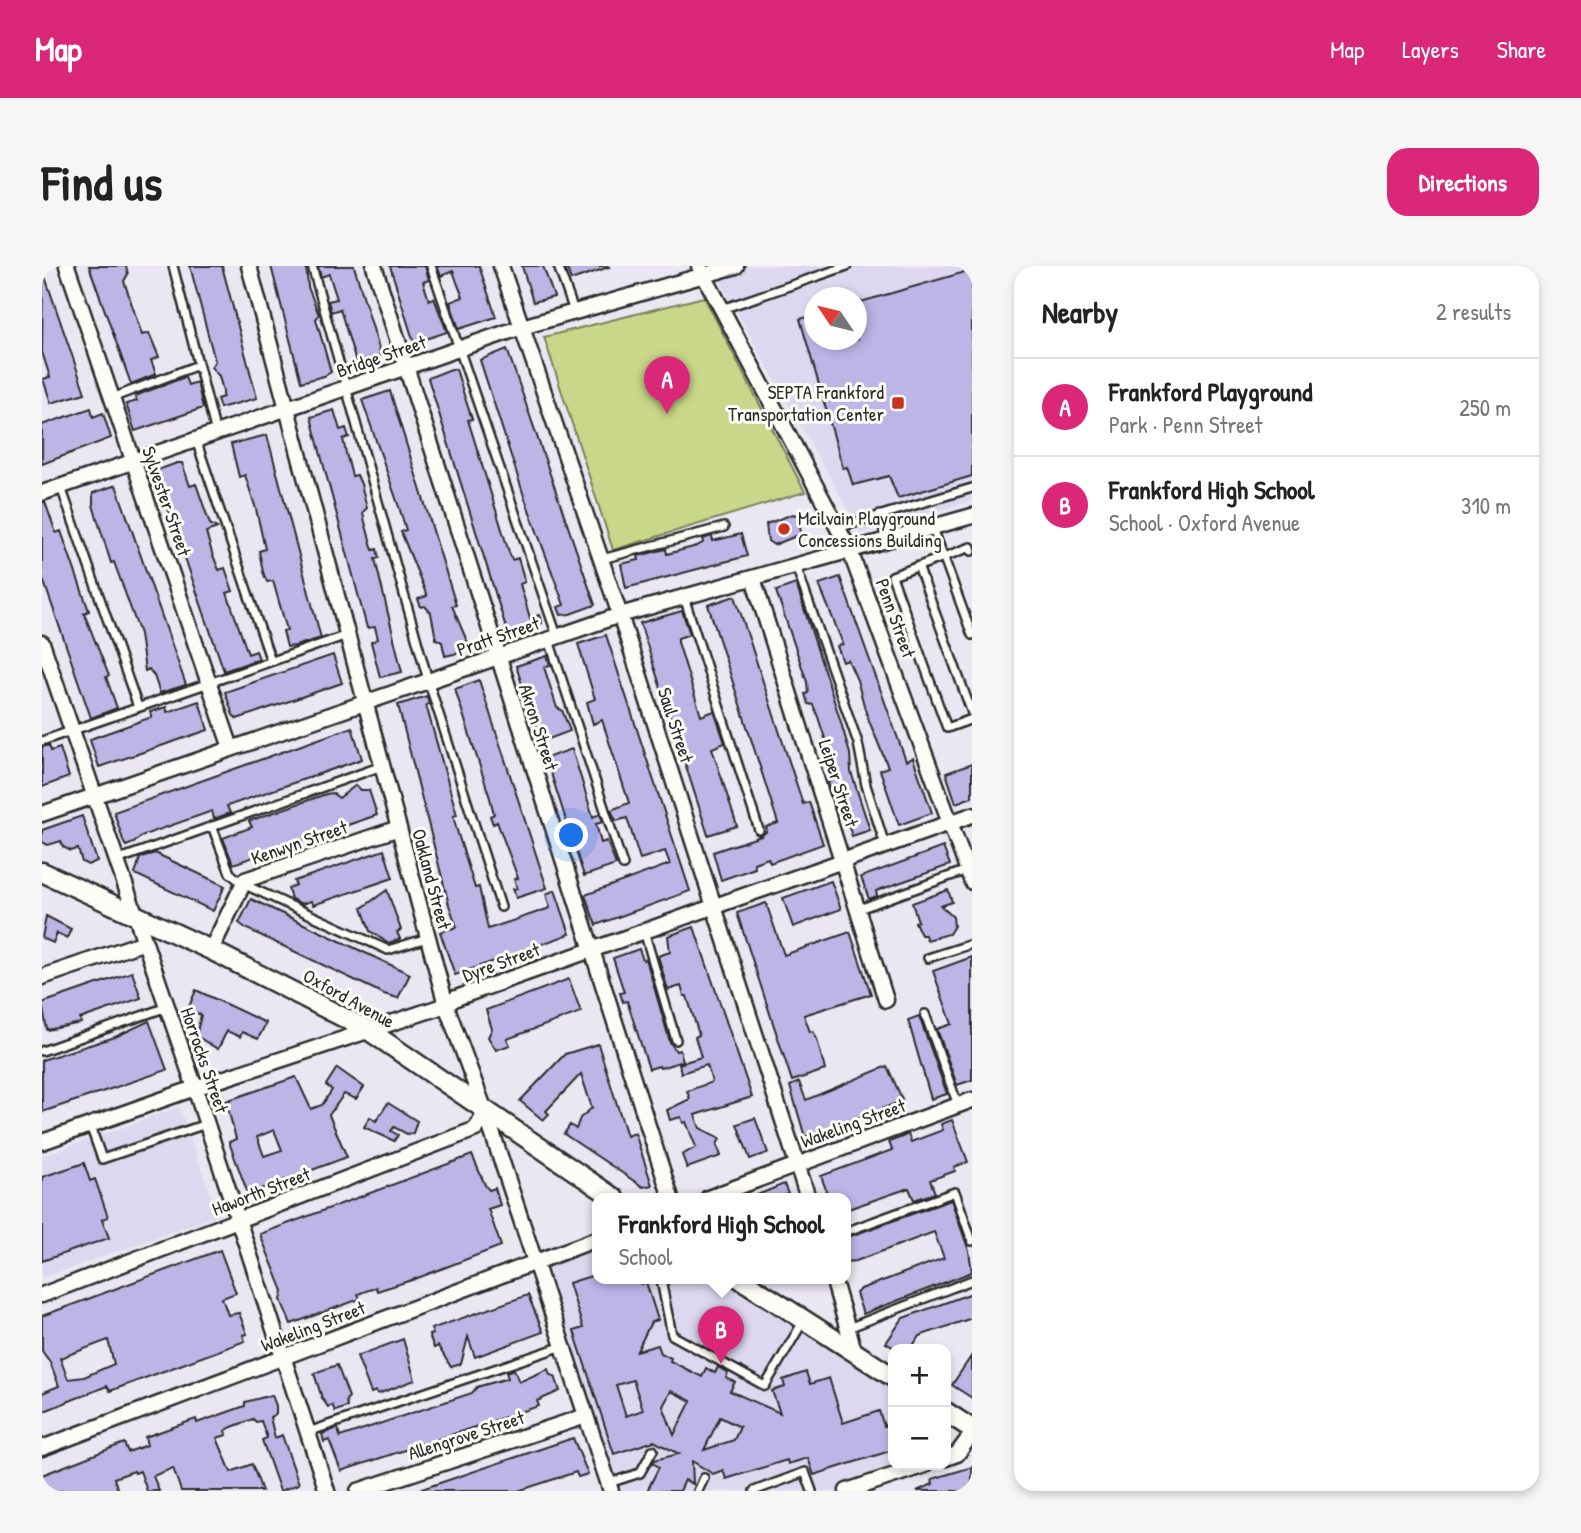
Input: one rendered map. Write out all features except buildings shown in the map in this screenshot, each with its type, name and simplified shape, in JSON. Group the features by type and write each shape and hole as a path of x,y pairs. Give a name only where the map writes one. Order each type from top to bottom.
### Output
{"street":[{"name":"Sylvester Street","path":"67,266 232,748"},
{"name":"Oakland Street","path":"249,266 446,1005 485,1111 609,1487"},
{"name":"Akron Street","path":"374,266 496,657 669,1193"},
{"name":"Saul Street","path":"501,266 620,615 806,1193"},
{"name":"Bridge Street","path":"42,493 522,327 702,271 736,266"},
{"name":"Penn Street","path":"702,271 850,551 970,876"},
{"name":"Pratt Street","path":"42,814 620,615 972,516"},
{"name":"Leiper Street","path":"753,578 886,1000"},
{"name":"Horrocks Street","path":"42,643 195,1088 327,1491"},
{"name":"Dyre Street","path":"42,1142 446,1005 456,998 972,815"},
{"name":"Kenwyn Street","path":"211,950 245,880 399,828"},
{"name":"Oxford Avenue","path":"42,872 211,950 368,1030 607,1193"},
{"path":"44,975 145,942"},
{"name":"Wakeling Street","path":"722,1193 965,1102"},
{"name":"Haworth Street","path":"42,1295 476,1129 485,1111"},
{"name":"Wakeling Street","path":"42,1448 592,1241"},
{"path":"748,1284 888,1374"},
{"path":"835,1284 854,1352"},
{"name":"Allengrove Street","path":"358,1491 586,1416"},
{"path":"951,1416 972,1432 957,1454 951,1456"},
{"path":"847,1491 910,1470"}],"lane":[{"path":"173,266 216,433"},
{"path":"312,266 428,680 501,907"},
{"path":"431,266 553,638 623,865"},
{"path":"558,266 575,312"},
{"path":"722,309 848,266"},
{"path":"111,398 198,365"},
{"path":"196,440 271,661"},
{"path":"61,486 138,707"},
{"path":"838,528 972,488"},
{"path":"880,515 887,541"},
{"path":"601,559 724,527"},
{"path":"933,528 972,635"},
{"path":"972,551 971,547 892,576 947,728 972,719"},
{"path":"796,566 858,743 866,785 885,846"},
{"path":"918,566 972,713"},
{"path":"683,596 759,830"},
{"path":"42,741 347,635"},
{"path":"116,860 382,766"},
{"path":"212,826 230,873 243,884 388,950 428,938"},
{"path":"859,909 970,876"},
{"path":"644,932 676,1040"},
{"path":"928,958 972,944"},
{"path":"42,1051 167,1007"},
{"path":"925,1014 965,1102"},
{"path":"90,1125 102,1159 207,1124"},
{"path":"851,1230 956,1192 972,1241"},
{"path":"847,1328 972,1280"},
{"path":"663,1284 672,1335 765,1387 805,1320"},
{"path":"308,1432 563,1346"},
{"path":"609,1487 640,1474 653,1450"},
{"path":"754,1491 805,1472 812,1491"},
{"path":"698,1491 704,1478"}],"shaded area":[{"name":"SEPTA Frankford Transportation Center","path":"711,266 972,266 972,501 861,533"},
{"path":"179,1107 218,1215 42,1278 42,1156"},
{"path":"592,1241 592,1284 748,1284 888,1374 888,1470 909,1470 847,1491 611,1491 535,1263"}],"green space":[{"path":"704,297 805,492 613,550 544,337"}],"place":[{"name":"SEPTA Frankford Transportation Center","path":"898,403"},
{"name":"Frankford Playground","path":"667,414"},
{"name":"Mcilvain Playground Concessions Building","path":"784,529"},
{"name":"Frankford High School","path":"721,1364"}]}
